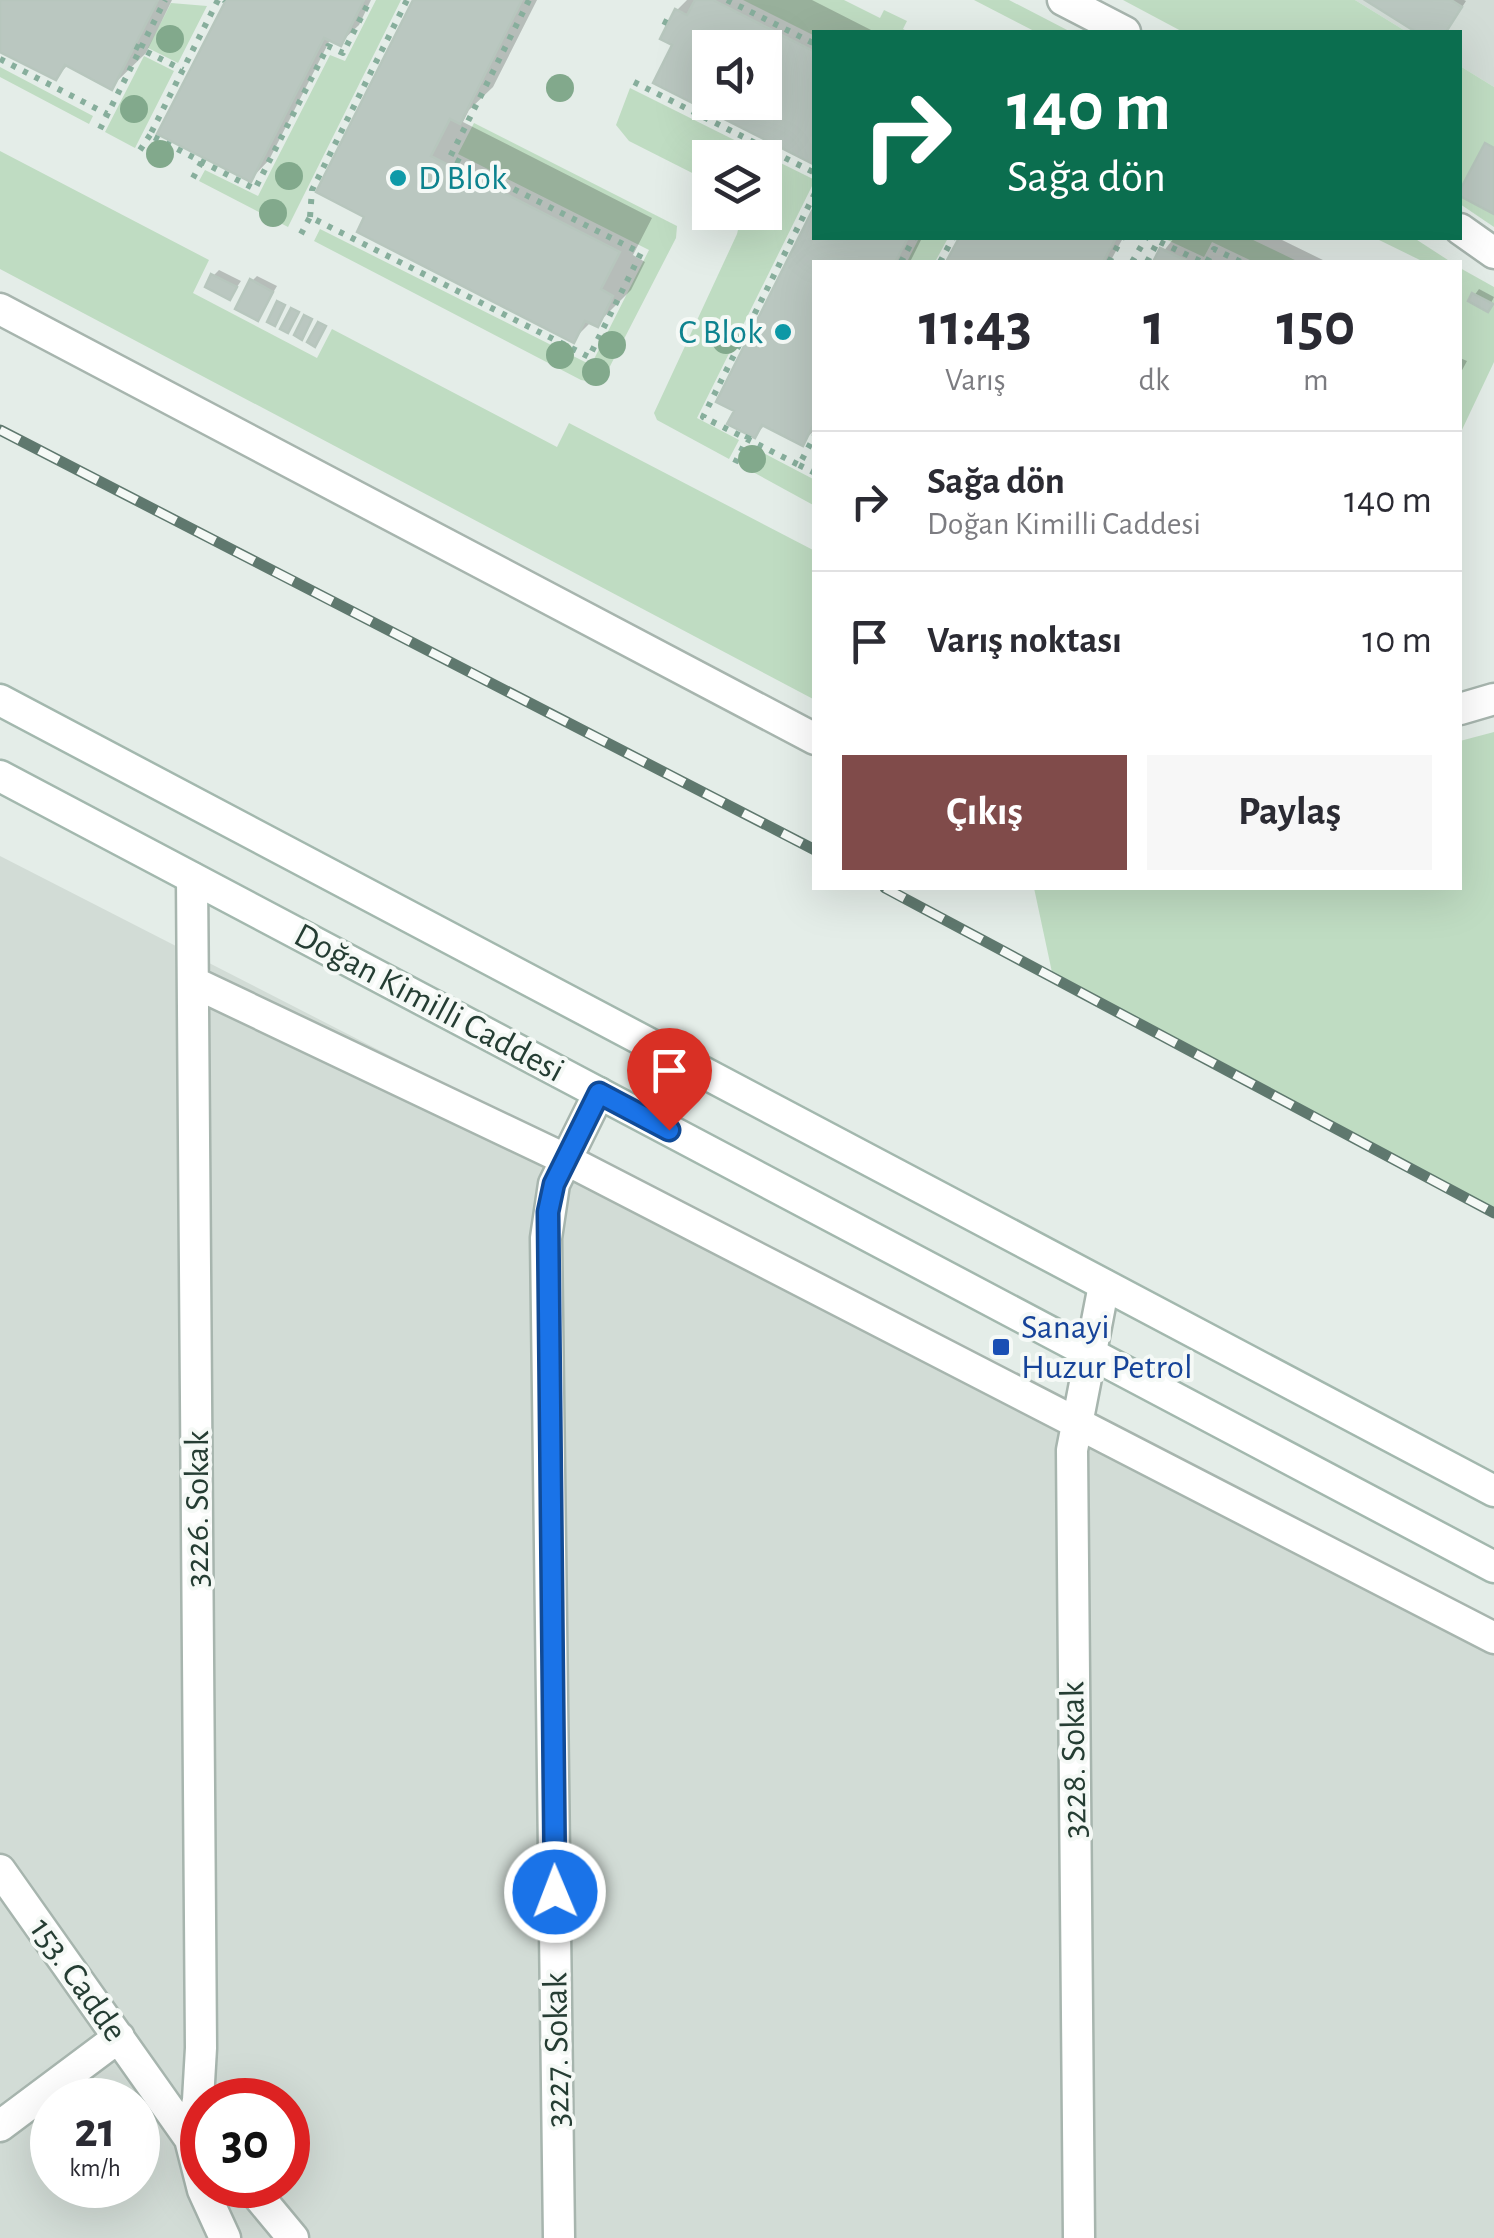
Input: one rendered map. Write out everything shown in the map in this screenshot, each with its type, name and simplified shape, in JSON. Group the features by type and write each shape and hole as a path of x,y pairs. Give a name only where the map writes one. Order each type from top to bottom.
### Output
{"street":[{"path":"1063,0 1121,30"},
{"path":"1462,230 1494,252"},
{"path":"0,309 812,738"},
{"name":"Doğan Kimilli Caddesi","path":"0,700 1494,1491"},
{"path":"1462,708 1494,700"},
{"name":"Doğan Kimilli Caddesi","path":"0,776 1494,1567"},
{"name":"3226. Sokak","path":"192,878 199,2078"},
{"path":"193,982 565,1159 1494,1638"},
{"name":"3227. Sokak","path":"559,2238 546,1238 554,1184 599,1093"},
{"name":"3228. Sokak","path":"1079,2238 1072,1489 1076,1422 1104,1285"},
{"name":"153. Cadde","path":"0,1870 180,2122"},
{"path":"0,2126 119,2038"},
{"name":"153. Cadde","path":"211,2208 225,2238"},
{"path":"268,2208 293,2238"}],"path":[{"path":"100,129 165,0"},
{"path":"140,150 222,0"},
{"path":"150,135 255,189 328,46 343,53 370,0"},
{"path":"301,234 310,217 310,195 407,0"},
{"path":"310,217 589,358 608,313 641,254 450,158 529,0"},
{"path":"727,0 812,42"},
{"path":"138,48 183,70"},
{"path":"0,59 108,114"},
{"path":"634,82 812,171"},
{"path":"194,178 203,160"},
{"path":"812,198 703,416 812,471"},
{"path":"1158,240 1201,260"},
{"path":"1206,260 1214,248 1237,260"},
{"path":"735,462 748,437"},
{"path":"800,465 812,440"}],"shaded area":[{"path":"1355,0 1494,0 1494,87 1462,67 1462,30 1404,30"},
{"path":"0,856 1494,1621 1494,2238 0,2238"}],"green space":[{"path":"376,0 401,0 288,227 199,181 205,170 258,196 330,55 345,61"},
{"path":"743,0 844,0 880,18 884,10 907,21 905,30 812,30 812,34"},
{"path":"974,0 1009,0 1067,30 1032,30"},
{"path":"1123,0 1355,0 1404,30 1179,30"},
{"path":"171,3 207,6 178,63 148,48"},
{"path":"144,56 174,71 135,148 105,132"},
{"path":"0,67 93,116 89,124 0,77"},
{"path":"1462,67 1494,87 1494,227 1462,205"},
{"path":"630,88 735,140 692,140 692,173 629,141 616,125"},
{"path":"474,123 677,226 676,238 606,374 597,383 581,380 314,241 320,229 591,365 649,250 458,154"},
{"path":"0,151 209,260 193,293 317,358 332,329 557,447 569,423 812,549 812,698 0,269"},
{"path":"782,164 812,179 812,186 697,418 739,440 729,459 657,420 654,413 738,230 782,230"},
{"path":"918,240 947,240 936,260 908,260"},
{"path":"1167,240 1253,240 1295,260 1250,260 1212,242 1204,257"},
{"path":"1379,240 1417,240 1448,260 1420,260"},
{"path":"1462,269 1494,287 1494,362 1462,430"},
{"path":"752,447 812,478 812,504 742,466"},
{"path":"1494,732 1494,1213 1053,977 1034,890 1462,890 1462,740"}],"building":[{"path":"0,0 158,0 112,90 65,65 56,80 0,52"},
{"path":"226,0 364,0 341,46 324,38 251,182 157,134"},
{"name":"D Blok","path":"413,0 522,0 460,124 450,119 431,156 620,252 601,289 613,296 598,327 585,321 574,343 357,232 364,217 316,192"},
{"path":"695,0 713,0 772,30 692,30 692,103 653,83 672,45 660,39 675,9 687,15"},
{"path":"1365,0 1451,0 1462,7 1447,30 1413,30"},
{"path":"782,35 812,50 812,163 782,148 782,140 766,140 726,120 782,120"},
{"path":"1485,143 1494,148 1494,214 1462,197 1462,186"},
{"name":"C Blok","path":"812,211 812,240 907,240 896,260 812,260 812,427 803,446 762,425 755,438 727,424 734,411 716,402"},
{"path":"958,240 1115,240 1104,260 947,260"},
{"path":"1160,248 1185,260 1154,260"},
{"path":"211,274 237,287 230,300 205,287"},
{"path":"250,279 273,292 258,321 235,309"},
{"path":"1472,293 1493,304 1488,312 1468,301"},
{"path":"277,301 285,305 275,326 267,322"},
{"path":"291,308 299,312 288,333 280,329"},
{"path":"304,315 312,319 302,340 294,335"},
{"path":"318,322 326,326 315,347 307,342"}],"railway":[{"path":"0,430 812,848"},
{"path":"889,890 1494,1213"}],"place":[{"name":"D Blok","path":"398,178"},
{"name":"C Blok","path":"783,332"},
{"name":"Sanayi Huzur Petrol","path":"1001,1347"}],"route":[{"path":"555,1892 548,1212 554,1184 599,1093 669,1130"}]}
